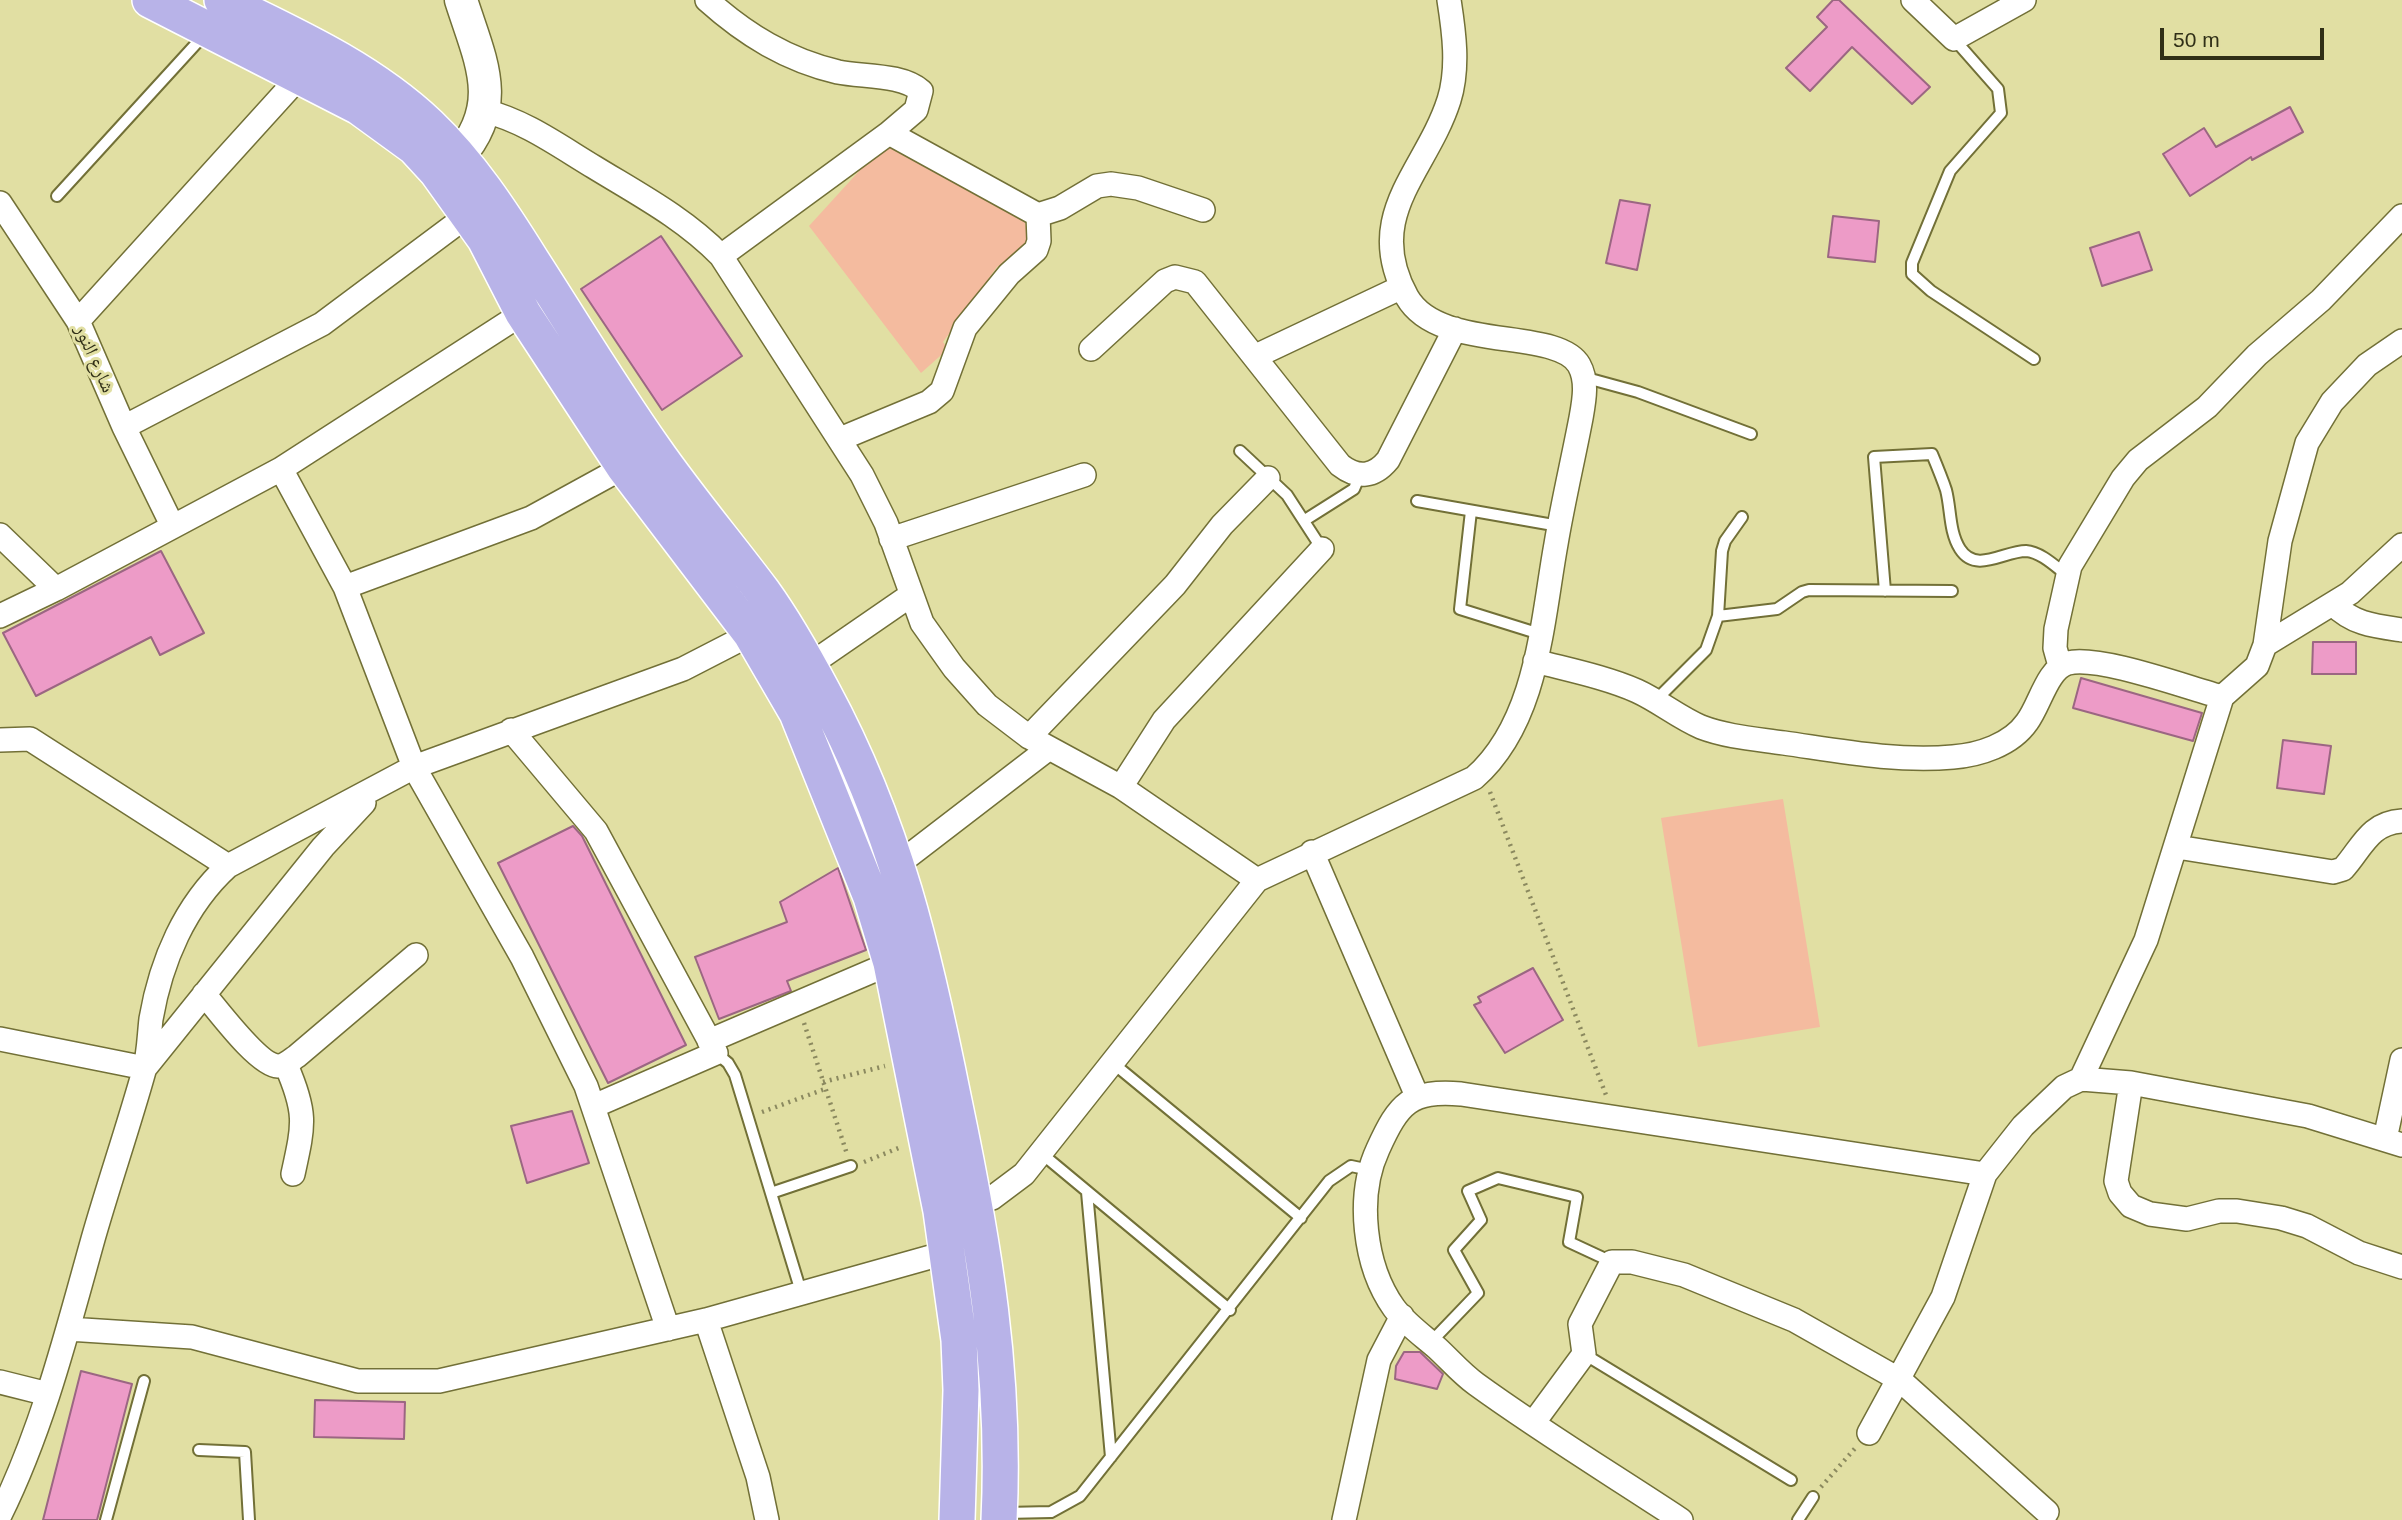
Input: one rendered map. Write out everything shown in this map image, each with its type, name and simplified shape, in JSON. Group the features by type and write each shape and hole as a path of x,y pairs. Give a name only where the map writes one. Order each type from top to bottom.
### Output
{"main road":[{"path":"150,0 216,15 314,45 370,79 423,120 458,157 499,209 653,449 765,596 808,666 867,787 897,865 924,954 982,1242 997,1357 999,1516"},
{"path":"458,157 476,136 485,111 483,76 461,0"},
{"path":"216,15 301,75 359,107 414,147 437,172 485,239 523,313 624,467 751,634 797,713 872,897 891,963 941,1211 949,1252 961,1390 957,1520"}],"street":[{"path":"708,0 740,29 776,50 839,72 915,86 921,91 916,110 721,256"},
{"path":"941,1211 975,1204 1009,1187 1041,1153 1114,1063 1257,880 1312,852 1458,788 1482,771 1498,750 1520,709 1535,661 1581,418 1583,377 1578,363 1565,352 1455,329 1425,316 1409,300 1393,265 1394,218 1408,178 1448,101 1454,52 1449,0"},
{"path":"1913,0 1954,39 2024,0"},
{"path":"78,321 301,75"},
{"path":"485,111 532,129 650,201 699,234 721,256 840,439 875,501 922,623 954,668 987,705 1038,743 1121,786 1257,880"},
{"path":"889,132 1038,215 1060,208 1097,186 1111,184 1138,188 1203,209"},
{"name":"شارع النور","path":"0,203 78,321 124,427 172,525"},
{"path":"124,427 322,324 468,215"},
{"path":"840,439 929,402 942,391 965,328 1009,274 1036,250 1039,240 1038,215"},
{"path":"1535,661 1621,685 1656,700 1702,727 1748,738 1896,757 1952,757 1972,755 2016,735 2027,723 2060,666 2055,648 2056,629 2068,576 2123,478 2138,460 2207,407 2258,355 2321,300 2402,216"},
{"path":"1091,349 1165,281 1185,278 1202,289 1340,465 1360,475 1371,474 1388,460 1455,329"},
{"path":"1256,355 1402,286"},
{"path":"0,616 281,469 523,313"},
{"path":"1869,1433 1943,1297 1985,1174 2003,1148 2051,1098 2081,1079 2146,940 2222,697 2258,666 2265,645 2280,541 2307,443 2322,415 2349,383 2367,365 2402,341"},
{"path":"345,587 531,517 624,467"},
{"path":"281,469 345,587 414,767 522,957 594,1106 668,1329"},
{"path":"891,540 1084,475"},
{"path":"897,865 1038,743 1175,585 1222,525 1268,478"},
{"path":"0,535 56,589"},
{"path":"2265,645 2350,593 2402,545"},
{"path":"1121,786 1164,720 1322,549"},
{"path":"808,666 911,594"},
{"path":"2333,604 2346,617 2359,623 2402,630"},
{"path":"0,1515 48,1394 68,1329 145,1068 157,990 164,967 194,902 206,886 229,866 414,767 682,669 751,634"},
{"path":"2060,666 2081,661 2099,664 2222,697"},
{"path":"512,730 596,831 713,1047"},
{"path":"0,740 30,739 229,866"},
{"path":"145,1068 343,823 388,781"},
{"path":"2177,847 2333,872 2343,869 2361,842 2379,826 2402,821"},
{"path":"1312,852 1417,1096"},
{"path":"204,994 262,1059 276,1066 286,1065 416,955"},
{"path":"594,1106 798,1003 891,963"},
{"path":"0,1039 145,1068"},
{"path":"2081,1079 2131,1083 2308,1116 2393,1142 2402,1059"},
{"path":"286,1065 300,1098 304,1125 293,1174"},
{"path":"2131,1083 2116,1181 2120,1193 2131,1206 2171,1219 2187,1219 2219,1211 2281,1217 2307,1226 2359,1253 2402,1267"},
{"path":"1681,1520 1474,1383 1402,1316 1381,1283 1371,1255 1367,1231 1370,1170 1398,1114 1417,1096 1428,1092 1461,1094 1985,1174"},
{"path":"68,1329 192,1337 334,1377 358,1381 412,1383 475,1375 706,1320 982,1242"},
{"path":"1534,1422 1584,1354 1580,1325 1612,1262 1632,1262 1684,1275 1794,1320 1900,1380 2047,1513"},
{"path":"1343,1520 1379,1360 1402,1316"},
{"path":"706,1320 754,1464 767,1520"},
{"path":"0,1382 48,1394"}],"lane":[{"path":"57,196 216,15"},
{"path":"1954,39 1998,89 2001,113 1958,159 1944,183 1912,263 1913,274 1931,291 2034,359"},
{"path":"1583,377 1638,392 1751,434"},
{"path":"1240,452 1287,495 1322,549"},
{"path":"1885,591 1874,457 1933,454 1946,490 1955,536 1960,549 1968,557 1979,561 2028,551 2037,554 2068,576"},
{"path":"1305,520 1354,489 1360,475"},
{"path":"1417,502 1559,526"},
{"path":"1471,511 1460,609 1540,634"},
{"path":"1656,700 1706,650 1718,617 1722,551 1725,541 1742,517"},
{"path":"1718,617 1777,609 1809,590 1952,591"},
{"path":"713,1047 735,1075 802,1295"},
{"path":"1114,1063 1301,1218"},
{"path":"1041,1153 1230,1310"},
{"path":"771,1193 852,1166"},
{"path":"999,1516 1034,1514 1066,1506 1080,1496 1340,1171 1351,1166 1370,1170"},
{"path":"1430,1343 1478,1293 1454,1250 1480,1220 1468,1191 1498,1178 1577,1197 1569,1242 1612,1262"},
{"path":"1087,1192 1111,1457"},
{"path":"1584,1354 1791,1480"},
{"path":"106,1520 144,1381"},
{"path":"199,1450 245,1452 249,1520"},
{"path":"1798,1520 1813,1497"}],"path":[{"path":"1482,771 1615,1119"},
{"path":"798,1003 852,1166 925,1137"},
{"path":"823,1083 910,1060"},
{"path":"748,1117 825,1089"},
{"path":"1813,1497 1869,1433"}],"shaded area":[{"path":"881,147 897,147 1025,222 1029,245 997,267 943,342 948,349 921,373 809,226"},
{"path":"1783,799 1820,1027 1698,1047 1661,818"}],"building":[{"path":"1833,0 1839,0 1930,87 1912,104 1852,47 1810,91 1786,68 1827,27 1817,17"},
{"path":"2290,107 2303,132 2252,160 2251,157 2190,196 2163,154 2204,128 2216,147"},
{"path":"1620,200 1650,205 1637,270 1606,263"},
{"path":"1833,216 1879,221 1875,262 1828,257"},
{"path":"2139,232 2152,270 2102,286 2090,248"},
{"path":"661,236 742,356 662,410 581,289"},
{"path":"161,551 204,633 160,655 151,637 36,696 3,633"},
{"path":"2313,642 2356,642 2356,674 2312,674"},
{"path":"2081,678 2202,713 2193,741 2073,708"},
{"path":"2283,740 2331,746 2324,794 2277,788"},
{"path":"573,826 582,836 686,1045 608,1083 498,863"},
{"path":"838,868 866,950 787,981 791,991 719,1019 695,957 787,922 780,902"},
{"path":"1533,968 1563,1020 1505,1053 1474,1005 1481,1002 1478,997"},
{"path":"572,1111 589,1163 527,1183 511,1126"},
{"path":"1404,1352 1420,1352 1443,1374 1437,1389 1395,1379 1396,1366"},
{"path":"81,1371 132,1384 97,1520 43,1520"},
{"path":"315,1400 405,1402 404,1439 314,1437"}]}
